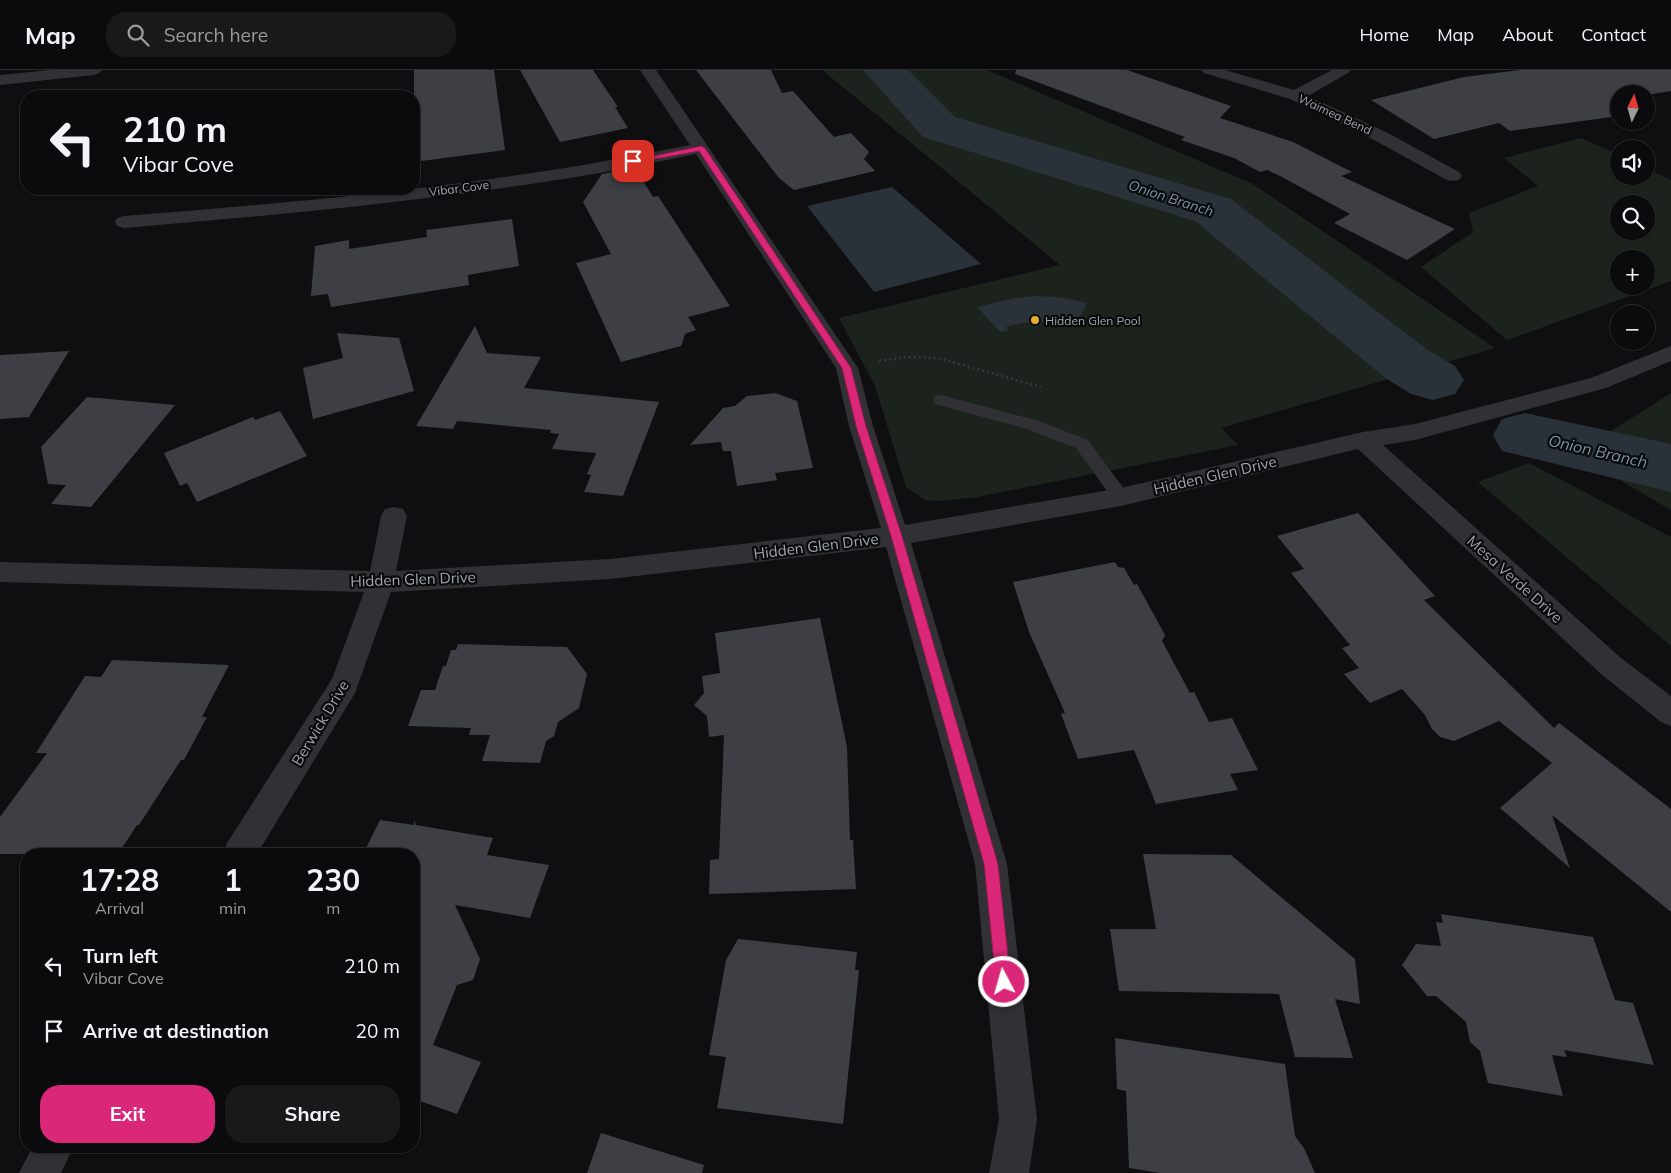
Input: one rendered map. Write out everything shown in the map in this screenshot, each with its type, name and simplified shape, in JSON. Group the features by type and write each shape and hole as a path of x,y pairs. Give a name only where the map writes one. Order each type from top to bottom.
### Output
{"street":[{"path":"0,80 94,70"},
{"path":"648,70 847,368 861,426 896,536 991,864 1018,1119 1009,1173"},
{"name":"Waimea Bend","path":"1209,70 1296,96 1382,137 1453,176"},
{"path":"1296,96 1343,70"},
{"name":"Vibar Cove","path":"420,193 557,175 701,148"},
{"name":"Vibar Cove","path":"124,222 218,215 400,195"},
{"name":"Hidden Glen Drive","path":"0,572 381,582 610,569 896,536 1121,497 1363,440 1415,432 1598,383 1671,353"},
{"name":"Mesa Verde Drive","path":"1363,440 1611,666 1671,713"},
{"name":"Berwick Drive","path":"243,848 345,684 381,582 394,516"},
{"path":"39,1173 52,1153"}],"lane":[{"path":"941,400 1033,426 1082,444 1121,497"}],"path":[{"path":"872,362 908,357 938,358 1042,387"}],"shaded area":[{"path":"822,70 987,70 1253,184 1495,348 1221,428 1238,445 977,497 939,501 925,500 906,487 875,386 839,318 1060,265"},
{"path":"1581,138 1610,151 1610,185 1655,185 1655,172 1671,180 1671,281 1655,287 1655,250 1610,250 1610,295 1632,295 1507,340 1421,267 1473,232 1469,213 1538,186 1504,158"},
{"path":"892,187 981,264 874,292 807,206"},
{"path":"1035,296 1059,297 1087,303 1075,327 1057,323 1032,322 1006,327 1008,331 1000,332 977,307 1015,298"},
{"path":"1671,393 1671,510 1575,454"},
{"path":"1529,463 1671,537 1671,646 1478,482"}],"building":[{"path":"414,70 494,70 505,150 420,161 420,90 414,90"},
{"path":"520,70 593,70 618,107 615,107 628,128 560,142"},
{"path":"696,70 771,70 782,93 793,91 834,137 851,133 869,152 864,159 875,171 794,190 779,178"},
{"path":"1016,70 1127,70 1231,106 1220,118 1293,142 1352,172 1341,176 1455,229 1407,260 1334,223 1350,214 1280,176 1267,170 1260,172 1234,158 1181,140 1185,137 1015,74"},
{"path":"1520,70 1671,70 1671,91 1655,94 1655,85 1610,85 1610,117 1510,131 1499,123 1434,139 1371,100 1464,77"},
{"path":"635,168 653,197 658,196 730,306 688,317 696,330 685,334 681,346 621,362 576,263 611,254 583,202 602,174"},
{"path":"512,219 519,266 468,275 469,285 331,307 328,294 311,296 315,246 349,240 349,249 427,237 426,230"},
{"path":"475,326 487,353 541,357 524,388 659,402 623,496 584,492 591,475 587,474 596,453 552,449 559,434 550,433 551,430 457,421 453,429 416,426"},
{"path":"337,333 399,338 414,391 313,419 303,368 343,358"},
{"path":"69,351 29,417 0,419 0,355"},
{"path":"775,393 797,401 813,468 775,473 777,480 737,486 731,451 723,451 721,442 690,445 723,408 735,406 747,396"},
{"path":"87,397 175,405 91,507 51,504 66,485 48,484 41,447"},
{"path":"280,411 307,456 197,502 187,483 180,486 164,453 253,417 255,420"},
{"path":"1358,513 1435,596 1424,600 1554,728 1559,723 1671,809 1671,912 1552,815 1570,868 1500,808 1552,763 1499,721 1454,741 1440,737 1432,729 1425,715 1402,689 1370,703 1344,674 1359,668 1342,648 1350,645 1291,573 1304,569 1277,536"},
{"path":"1115,562 1118,567 1124,568 1134,585 1137,584 1165,635 1162,641 1190,693 1194,692 1209,722 1232,718 1258,770 1230,774 1238,790 1156,804 1134,750 1078,759 1061,714 1065,713 1029,632 1013,582"},
{"path":"820,618 847,747 850,840 853,840 856,889 709,894 710,860 719,859 724,735 709,737 707,716 694,705 704,693 702,676 720,673 715,633"},
{"path":"458,644 567,647 587,674 579,708 558,722 554,736 546,741 540,763 482,761 490,735 469,735 471,728 408,726 421,690 435,690 451,650 456,650"},
{"path":"112,660 229,665 202,717 207,717 184,760 181,760 122,848 20,848 20,854 0,854 0,817 47,753 36,753 85,676 101,677"},
{"path":"380,820 414,825 414,820 416,825 493,838 487,855 549,865 530,918 455,905 480,959 473,980 457,985 433,1045 481,1062 457,1114 420,1101 420,848 366,848"},
{"path":"1143,854 1231,855 1355,959 1360,1004 1335,999 1353,1058 1295,1057 1279,994 1119,991 1110,929 1156,929"},
{"path":"1441,914 1593,937 1615,1000 1633,1003 1654,1065 1564,1050 1567,1057 1552,1055 1563,1096 1488,1083 1480,1051 1470,1042 1466,1022 1436,996 1427,996 1402,965 1416,944 1441,946 1436,922 1443,923"},
{"path":"738,939 857,952 855,970 859,970 843,1124 717,1108 726,1057 709,1055 726,960"},
{"path":"1115,1038 1285,1064 1295,1136 1304,1148 1315,1173 1160,1173 1129,1168 1126,1091 1117,1089"},
{"path":"601,1133 704,1165 702,1173 587,1173"}],"waterway":[{"name":"Onion Branch","path":"884,70 939,127 1213,210 1405,363 1433,380"},
{"name":"Onion Branch","path":"1525,435 1671,468"}],"place":[{"name":"Hidden Glen Pool","path":"1035,320"}],"route":[{"path":"633,161 701,148 847,368 861,426 896,536 991,864 1004,982"}]}
